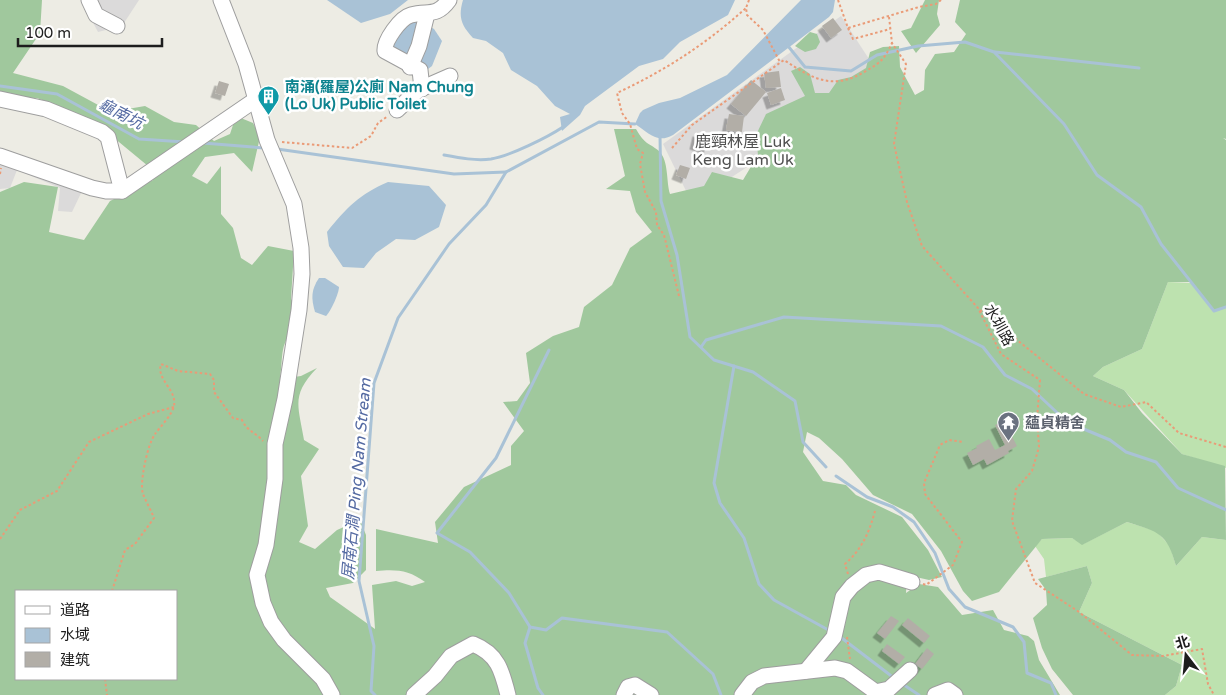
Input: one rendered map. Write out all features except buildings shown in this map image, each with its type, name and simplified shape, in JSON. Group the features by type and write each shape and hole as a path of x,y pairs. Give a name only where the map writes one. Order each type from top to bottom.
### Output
{"street":[{"path":"89,0 96,15 116,26"},
{"path":"221,0 246,64 267,140 294,204 302,248 299,310 275,444 272,499 266,545 257,575 263,603 271,622 284,640 322,679 332,695"},
{"path":"422,89 420,70 410,67 385,51 384,45 404,18 412,14 427,14 444,7 449,0"},
{"path":"410,67 419,46 427,14"},
{"path":"397,110 422,89 450,76"},
{"path":"0,99 46,109 108,137 122,191"},
{"path":"0,156 92,188 106,191 122,191 255,100"},
{"path":"806,672 834,637 843,597 852,586 866,575 876,572 889,574 912,582"},
{"path":"414,695 435,676 451,656 473,644 485,649 494,657 501,670 508,695"},
{"path":"742,695 746,687 759,677 835,668 851,674 878,693 889,690 910,670"},
{"path":"624,695 628,687 635,685 650,695"},
{"path":"935,695 948,690 955,695"}],"path":[{"path":"679,296 664,235 657,225 656,212 645,192 640,164 643,153 637,149 630,124 622,113 618,93 701,47 746,8 749,0"},
{"path":"838,0 853,39 890,29"},
{"path":"848,28 936,4 941,0"},
{"path":"746,8 747,15 763,30 780,62"},
{"name":"水圳路","path":"889,16 892,43 906,64 894,144 907,202 922,246 978,308 1002,354 1040,380 1036,419 1039,447 1032,471 1016,489 1012,521 1035,583 1079,612 1132,655 1163,656 1202,649 1208,684 1214,695"},
{"path":"672,148 692,125 784,60 810,77 835,83 853,79 885,59 892,43"},
{"path":"267,140 352,148 371,136 378,123 397,110"},
{"path":"978,308 1084,394 1121,407 1146,402 1179,433 1226,447"},
{"path":"112,590 125,550 135,544 154,518 142,492 144,472 152,438 174,407 173,397 168,384 161,378 159,370 161,364 178,372 210,374 214,380 214,392 232,418 242,420 247,429 258,435 264,443 275,444"},
{"path":"0,539 20,510 56,491 89,442 140,417 174,407"},
{"path":"930,582 953,565 962,542 925,494 924,483 940,445 949,440 963,442"},
{"path":"852,586 845,564 857,554 866,539 875,512"},
{"path":"838,618 850,641 851,674"},
{"path":"105,680 107,695"}],"shaded area":[{"path":"81,0 139,0 122,26 98,32"},
{"path":"841,16 882,79 692,203 663,144"},
{"path":"0,160 83,189 72,212 58,211 60,188 17,170 10,188 0,189"}],"green space":[{"path":"0,0 42,0 40,33 13,73 63,86 100,106 116,111 145,106 174,122 196,125 214,141 230,134 236,116 253,123 260,137 252,172 234,153 205,157 192,176 207,184 221,166 221,214 233,228 241,258 252,265 268,246 294,251 291,299 305,324 296,329 286,340 280,379 301,376 317,368 303,386 300,393 299,409 304,440 319,449 301,476 308,526 299,542 315,549 337,530 360,520 366,535 366,570 353,583 326,588 330,597 375,629 372,585 396,581 412,586 425,582 402,571 376,571 376,529 438,543 435,522 464,487 511,465 511,446 524,431 503,402 517,401 530,383 526,353 553,336 579,327 584,307 612,285 630,248 652,232 636,212 630,191 606,189 625,176 614,129 636,129 645,141 659,151 666,166 670,194 704,186 712,172 743,180 758,155 756,135 766,114 805,96 791,71 800,67 810,74 815,93 829,93 838,80 851,77 866,68 870,52 883,47 899,46 900,67 915,95 924,90 925,70 935,54 954,52 966,34 955,22 960,0 1226,0 1226,139 1223,138 1226,140 1226,307 1214,311 1192,282 1168,282 1142,349 1103,367 1093,376 1124,390 1142,413 1182,454 1225,466 1226,540 1202,537 1176,566 1169,547 1160,535 1147,528 1127,522 1082,545 1072,538 1042,539 999,592 972,601 963,591 941,551 912,514 873,495 842,459 819,438 807,432 803,452 823,481 846,485 856,495 902,517 928,550 942,577 929,580 907,575 906,593 919,584 938,587 962,615 993,610 1004,630 1028,636 1034,641 1039,660 1060,695 0,695 0,192 24,182 58,187 49,232 84,240 110,201 153,180 148,166 102,128 71,111 37,98 0,97"},
{"path":"925,0 939,0 937,14 940,25 916,53 901,31 911,28"},
{"path":"810,32 817,34 820,42 816,49 805,52 795,46"},
{"path":"1168,282 1192,283 1213,311 1226,307 1226,468 1182,454 1124,390 1093,376 1103,367 1142,349"},
{"path":"1127,522 1156,531 1170,546 1176,566 1202,537 1226,540 1226,695 1165,695 1176,686 1182,665 1079,612 1092,583 1087,566 1046,577 1044,559 1035,546 1042,539 1072,538 1083,544"},
{"path":"1087,566 1092,583 1079,612 1182,665 1176,686 1165,695 1073,695 1052,669 1042,648 1033,618 1047,605 1046,590 1038,579"}],"water":[{"path":"327,0 408,0 390,14 361,23"},
{"path":"463,0 735,0 728,15 680,42 663,59 639,66 585,106 580,115 562,131 560,117 570,114 555,106 537,86 511,70 503,53 486,41 473,38 462,20"},
{"path":"801,0 835,0 833,12 829,17 673,135 658,138 635,124 643,110 659,103 680,98 727,75"},
{"path":"417,21 420,23 408,62 390,44 408,23"},
{"path":"429,26 434,29 442,41 432,66 428,69 418,64"},
{"path":"388,182 429,186 446,205 439,227 415,240 396,239 376,253 364,268 343,267 329,246 327,232 354,202"},
{"path":"319,278 325,278 339,287 334,302 326,316 315,312 313,302 314,286"}],"waterway":[{"path":"788,46 805,67 851,71 877,55 918,46 965,42 994,52 1064,124 1097,175 1141,207 1161,244 1214,311 1226,307"},
{"path":"995,52 1139,68"},
{"name":"龜南坑","path":"0,86 57,94 139,139 185,142"},
{"name":"屏南石澗 Ping Nam Stream","path":"375,695 371,691 374,646 359,581 374,383 398,318 449,244 486,205 506,172 599,122 635,124"},
{"path":"444,155 480,160 491,159 528,146 563,127"},
{"path":"660,135 661,201 677,255 690,337 714,360 753,372 795,401 803,442 826,467"},
{"name":"龜南坑","path":"203,143 264,148"},
{"name":"龜南坑","path":"277,149 454,174 506,172"},
{"path":"701,347 706,340 784,317 941,326 983,347 1005,375 1032,389 1067,422 1110,440 1126,452 1156,462 1178,488 1226,510"},
{"path":"549,350 496,458 437,533 470,552 509,593 530,627 546,630 562,618 667,632 713,674 721,695"},
{"path":"734,366 714,483 720,503 744,538 759,584 774,600 832,632"},
{"path":"836,476 867,497 893,507 914,522 935,553 949,589 965,607 1013,627 1024,642 1027,673 1051,683 1056,695"},
{"path":"530,627 525,643 538,688 543,695"},
{"path":"839,636 894,678"},
{"path":"901,683 919,695"}],"place":[{"name":"南涌(羅屋)公廁 Nam Chung (Lo Uk) Public Toilet","path":"269,115"},
{"name":"蘊貞精舍","path":"1009,442"}],"district":[{"name":"鹿頸林屋 Luk Keng Lam Uk","path":"743,151"}]}
